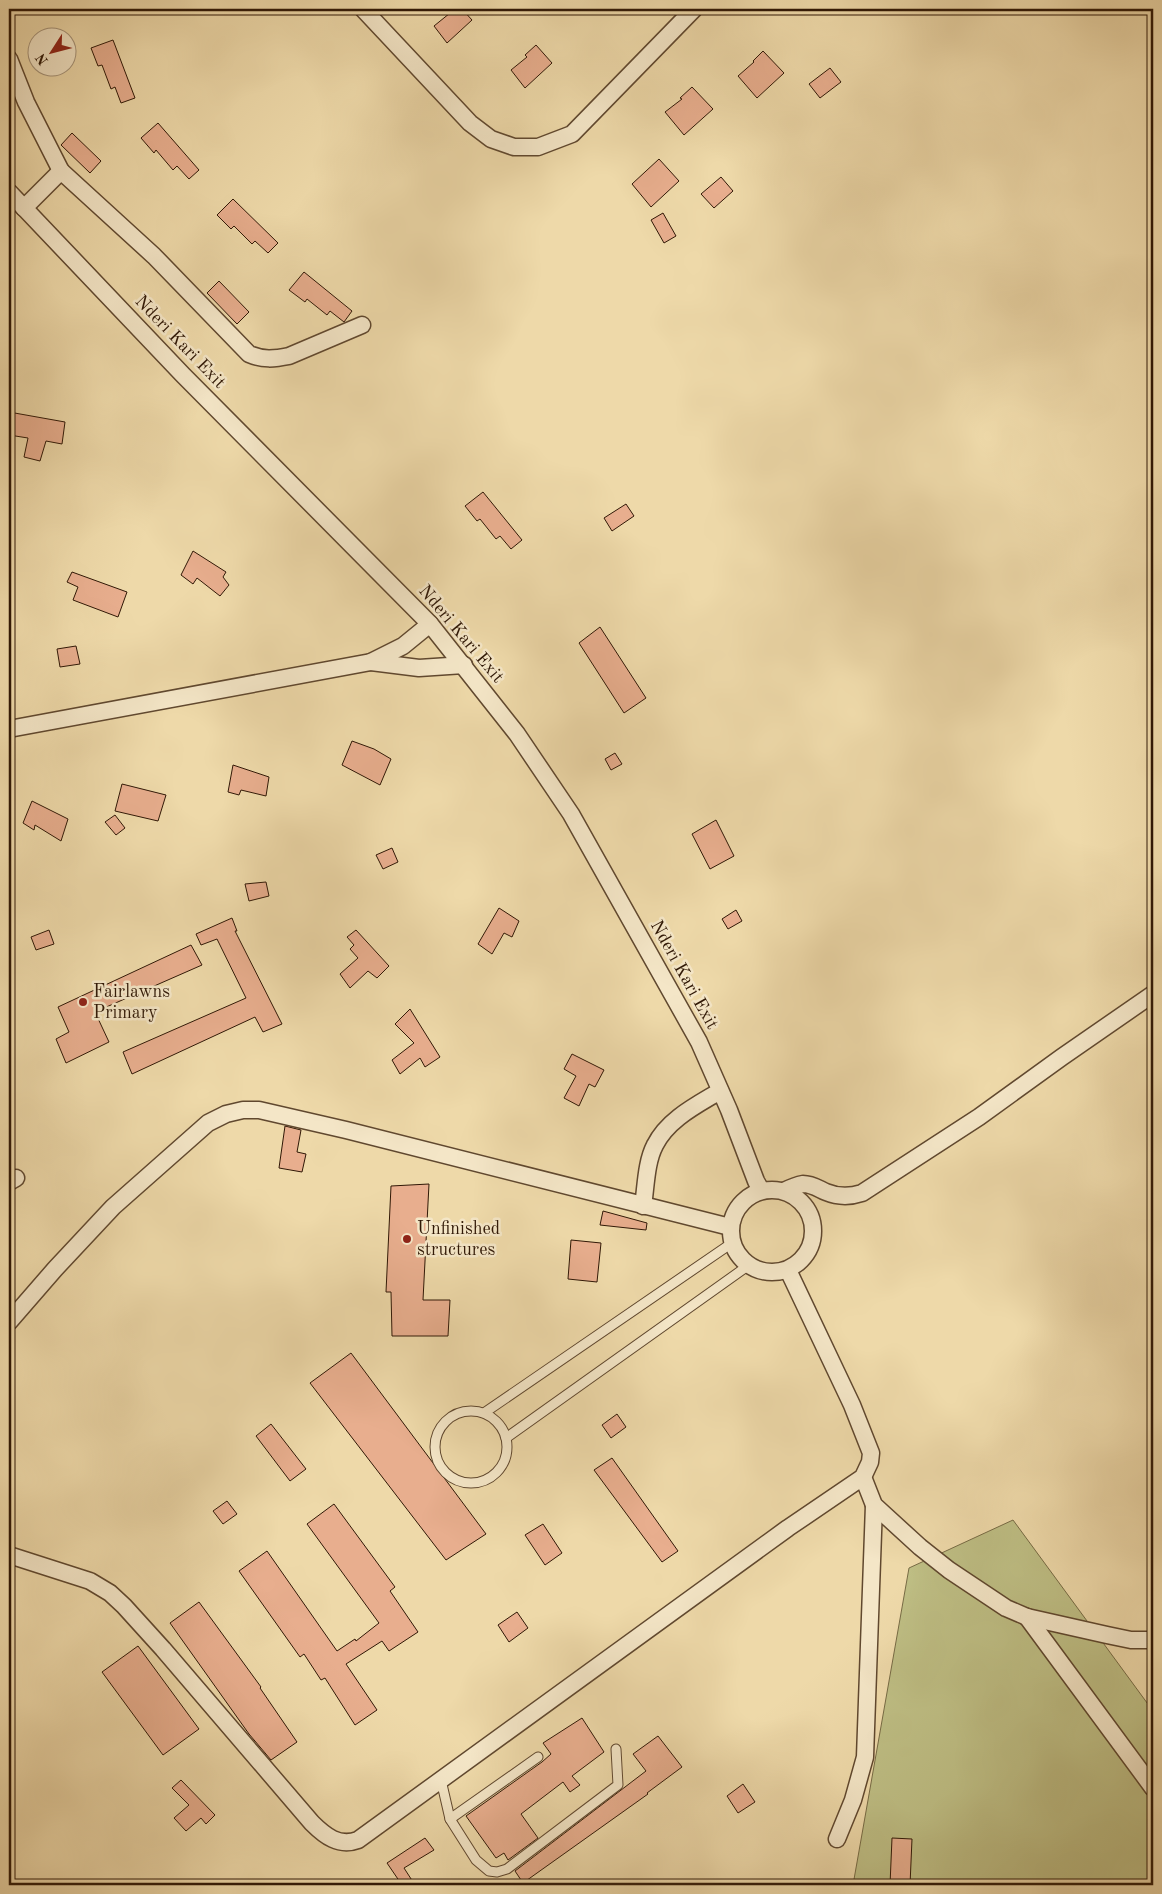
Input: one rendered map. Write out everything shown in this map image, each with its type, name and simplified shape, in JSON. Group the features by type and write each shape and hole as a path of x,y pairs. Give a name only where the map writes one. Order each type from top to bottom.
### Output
{"street":[{"path":"363,9 470,124 491,139 514,147 538,147 572,134 694,9"},
{"path":"9,59 26,102 61,171 154,256 249,354 267,359 289,356 362,325"},
{"path":"24,208 61,171"},
{"name":"Nderi Kari Exit","path":"9,192 183,375 430,624 517,734 571,814 699,1042 761,1190"},
{"path":"9,729 371,662 403,646 430,624"},
{"path":"371,662 419,668 464,665"},
{"path":"784,1191 801,1202 809,1214 813,1228 811,1242 805,1255 788,1270 764,1272 749,1265 739,1256 731,1235 733,1215 740,1204 750,1195 761,1190 784,1191 804,1184 841,1196 853,1196 862,1193 979,1117 1153,994"},
{"path":"643,1206 648,1168 655,1145 660,1137 681,1116 720,1090"},
{"path":"9,1322 54,1269 113,1207 208,1123 226,1114 243,1110 259,1110 346,1130 643,1206 731,1235"},
{"path":"9,1555 90,1581 110,1593 163,1649 312,1823 332,1840 344,1843 358,1840 780,1534 864,1477 868,1470 871,1453 852,1405 788,1270"},
{"path":"837,1839 853,1800 865,1757 874,1505 864,1477"},
{"path":"874,1505 920,1547 949,1570 998,1602 1027,1617 1131,1640 1153,1640"},
{"path":"1027,1617 1153,1788"}],"lane":[{"path":"484,1413 731,1235"},
{"path":"506,1438 749,1265"},
{"path":"472,1410 494,1418 502,1427 506,1438 508,1450 505,1462 498,1472 489,1479 477,1483 465,1483 454,1479 444,1471 438,1461 435,1450 436,1438 441,1426 449,1418 460,1412 472,1410"},
{"path":"441,1780 450,1818 476,1860 489,1871 497,1872 507,1869 618,1785 616,1749"},
{"path":"450,1818 538,1757"}],"green space":[{"path":"1013,1520 1153,1711 1153,1885 853,1885 909,1568"}],"building":[{"path":"455,9 462,9 472,20 447,43 434,26"},
{"path":"113,40 135,98 121,103 115,87 111,89 102,65 98,66 91,48"},
{"path":"536,45 552,63 525,88 511,70 527,57 525,55"},
{"path":"763,51 784,73 757,98 738,76"},
{"path":"830,68 841,82 820,98 809,84"},
{"path":"692,87 713,109 684,135 665,112 682,99 680,98"},
{"path":"158,123 199,170 189,179 177,166 173,170 156,150 154,153 141,138"},
{"path":"72,133 101,161 90,173 61,145"},
{"path":"659,159 679,181 651,207 632,184"},
{"path":"721,177 733,191 714,208 701,194"},
{"path":"233,199 278,243 268,253 255,241 252,244 234,226 231,229 217,215"},
{"path":"663,213 676,236 664,243 651,220"},
{"path":"304,272 352,311 344,322 330,311 327,315 307,299 305,302 289,290"},
{"path":"219,281 249,312 237,324 207,293"},
{"path":"9,412 65,422 62,444 46,441 40,461 24,457 28,438 9,435"},
{"path":"483,492 522,540 511,549 500,536 496,539 480,519 477,521 465,506"},
{"path":"626,504 634,516 612,531 604,518"},
{"path":"193,551 226,572 223,577 229,585 220,596 197,578 193,584 181,575"},
{"path":"72,572 127,592 118,617 73,600 78,587 67,582"},
{"path":"600,627 646,698 624,713 579,643"},
{"path":"76,646 80,664 60,667 57,649"},
{"path":"352,741 374,749 391,759 380,785 342,765"},
{"path":"615,753 622,764 611,770 605,759"},
{"path":"233,765 269,777 266,796 241,790 239,795 228,792"},
{"path":"122,784 166,795 158,821 115,811"},
{"path":"32,801 68,819 61,841 35,825 34,830 23,823"},
{"path":"115,815 125,828 116,835 105,822"},
{"path":"716,820 734,856 710,869 692,834"},
{"path":"392,848 398,862 383,869 376,855"},
{"path":"266,882 269,896 249,901 245,884"},
{"path":"499,908 519,921 512,937 504,933 492,954 478,944"},
{"path":"736,910 742,921 728,929 722,919"},
{"path":"232,918 237,931 235,931 282,1024 263,1032 255,1017 132,1074 123,1052 246,998 217,939 201,945 196,934"},
{"path":"49,930 54,944 36,950 31,937"},
{"path":"356,930 389,966 377,978 368,971 350,988 340,974 358,958 350,949 354,945 347,937"},
{"path":"191,945 202,965 95,1012 109,1042 66,1063 56,1039 69,1032 58,1007"},
{"path":"410,1009 440,1057 425,1067 420,1058 400,1074 392,1060 414,1043 395,1024"},
{"path":"572,1054 604,1070 595,1087 589,1084 579,1106 564,1098 576,1076 564,1069"},
{"path":"285,1126 301,1130 297,1152 306,1154 302,1172 279,1168"},
{"name":"Unfinished structures","path":"429,1184 423,1300 450,1300 448,1336 392,1336 391,1292 386,1292 391,1186"},
{"path":"603,1211 647,1223 646,1230 600,1225"},
{"path":"571,1240 601,1243 597,1282 568,1279"},
{"path":"351,1353 486,1534 446,1560 310,1383"},
{"path":"617,1414 626,1427 611,1438 602,1425"},
{"path":"271,1424 306,1469 290,1481 256,1436"},
{"path":"612,1458 678,1551 662,1562 594,1470"},
{"path":"227,1501 237,1514 223,1524 213,1511"},
{"path":"334,1504 395,1587 390,1591 418,1632 389,1651 382,1641 346,1664 377,1710 355,1725 325,1678 321,1680 304,1654 300,1657 239,1571 267,1551 337,1651 355,1639 356,1641 379,1623 307,1524"},
{"path":"543,1524 562,1553 545,1565 525,1535"},
{"path":"199,1602 261,1687 297,1742 271,1760 249,1734 170,1623"},
{"path":"517,1612 528,1628 509,1642 498,1625"},
{"path":"138,1646 199,1729 163,1755 102,1672"},
{"path":"582,1718 604,1752 572,1776 580,1785 570,1792 563,1782 521,1814 538,1838 508,1860 504,1853 496,1858 466,1816 542,1762 551,1754 543,1743"},
{"path":"658,1736 682,1767 648,1794 523,1883 515,1871 646,1771 633,1754"},
{"path":"181,1780 215,1815 206,1824 201,1818 186,1831 174,1818 189,1805 172,1788"},
{"path":"743,1784 755,1802 738,1813 727,1796"},
{"path":"425,1838 434,1850 404,1868 415,1885 402,1885 387,1863"},
{"path":"892,1838 912,1839 910,1885 890,1885"}],"place":[{"name":"Fairlawns Primary","path":"83,1002"},
{"name":"Unfinished structures","path":"407,1239"}]}
